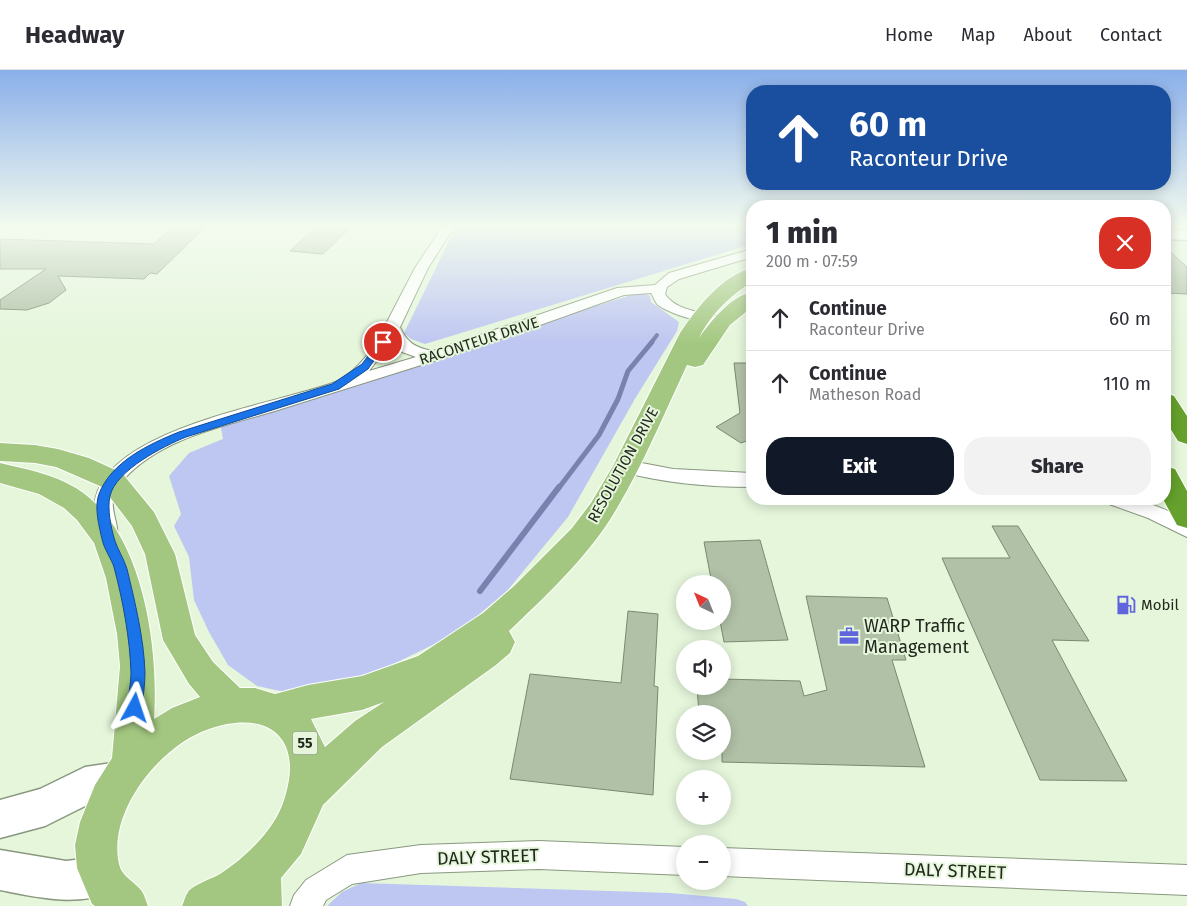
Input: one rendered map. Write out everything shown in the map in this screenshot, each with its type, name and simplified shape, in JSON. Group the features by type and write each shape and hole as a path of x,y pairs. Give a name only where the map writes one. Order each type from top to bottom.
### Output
{"highway":[{"path":"1171,410 1187,435"},
{"path":"1171,487 1187,517"}],"main road":[{"name":"RESOLUTION DRIVE","path":"308,792 346,753 378,727 484,654 544,602 572,572 609,525 634,468 710,335 711,319 718,299 746,278"},
{"name":"RESOLUTION DRIVE","path":"711,319 746,301"},
{"path":"0,452 34,454 58,458 80,465 112,480 144,520 160,554 180,640 201,672 232,705"},
{"name":"RESOLUTION DRIVE","path":"276,711 308,702 362,693 429,668 462,646 495,623 524,598 571,549 634,468"},
{"name":"55","path":"0,473 19,476 48,487 73,500 94,520 108,541 120,566 135,641 138,674 125,773"},
{"name":"55","path":"113,892 96,856 98,831 106,805 125,773 154,742 179,724 206,711 232,705 256,705 276,711 292,722 304,740 310,764 308,792 298,819 260,889 227,896 204,906"}],"street":[{"path":"336,386 365,366 393,328 423,266"},
{"path":"708,266 674,276 664,282 658,289 658,296 662,301 678,311 711,319"},
{"name":"RACONTEUR DRIVE","path":"108,541 103,510 104,495 112,480 137,458 163,442 182,434 434,356 622,291 658,289"},
{"path":"393,328 397,339 403,347 434,356"},
{"path":"634,468 709,479 746,480"},
{"path":"1134,505 1155,512 1187,530"},
{"path":"0,819 45,807 85,786 125,773"},
{"name":"DALY STREET","path":"305,906 316,890 347,870 421,859 539,855 676,861"},
{"name":"DALY STREET","path":"731,862 1187,880"},
{"path":"0,870 113,892"}],"shaded area":[{"path":"437,266 680,266 425,344 411,339 404,333"},
{"path":"641,292 650,296 651,302 679,322 677,331 636,397 568,517 507,591 457,633 369,676 285,692 257,686 228,665 209,632 194,600 189,557 174,526 181,514 169,476 189,453 223,439 220,422"},
{"path":"361,883 670,893 736,899 745,902 748,906 327,906 342,892"}],"building":[{"path":"0,266 165,266 157,274 150,273 144,279 58,276 66,290 49,303 27,310 0,309 0,300 46,269 0,269"},
{"path":"1171,266 1187,267 1187,294 1171,293"},
{"path":"734,363 746,363 746,441 741,443 716,427 740,413"},
{"path":"992,526 1018,526 1089,641 1052,640 1127,781 1040,780 942,558 1010,558"},
{"path":"760,540 788,640 731,642 731,640 724,640 722,630 731,630 731,575 710,575 704,542"},
{"path":"806,596 887,598 906,660 892,660 925,767 722,762 722,760 731,760 731,705 698,705 698,695 731,695 731,679 800,681 804,696 827,690"},
{"path":"628,611 658,614 654,686 658,687 653,795 510,779 530,674 621,683"}],"waterway":[{"path":"651,343 657,335"},
{"path":"558,489 599,435 618,399 628,371 652,342"},
{"path":"480,591 559,487"}],"place":[{"name":"Mobil","path":"1126,605"},
{"name":"WARP Traffic Management","path":"849,636"}],"route":[{"path":"135,708 138,674 134,633 120,566 108,541 103,510 104,495 112,480 137,458 163,442 182,434 336,386 365,366 383,342"}]}
